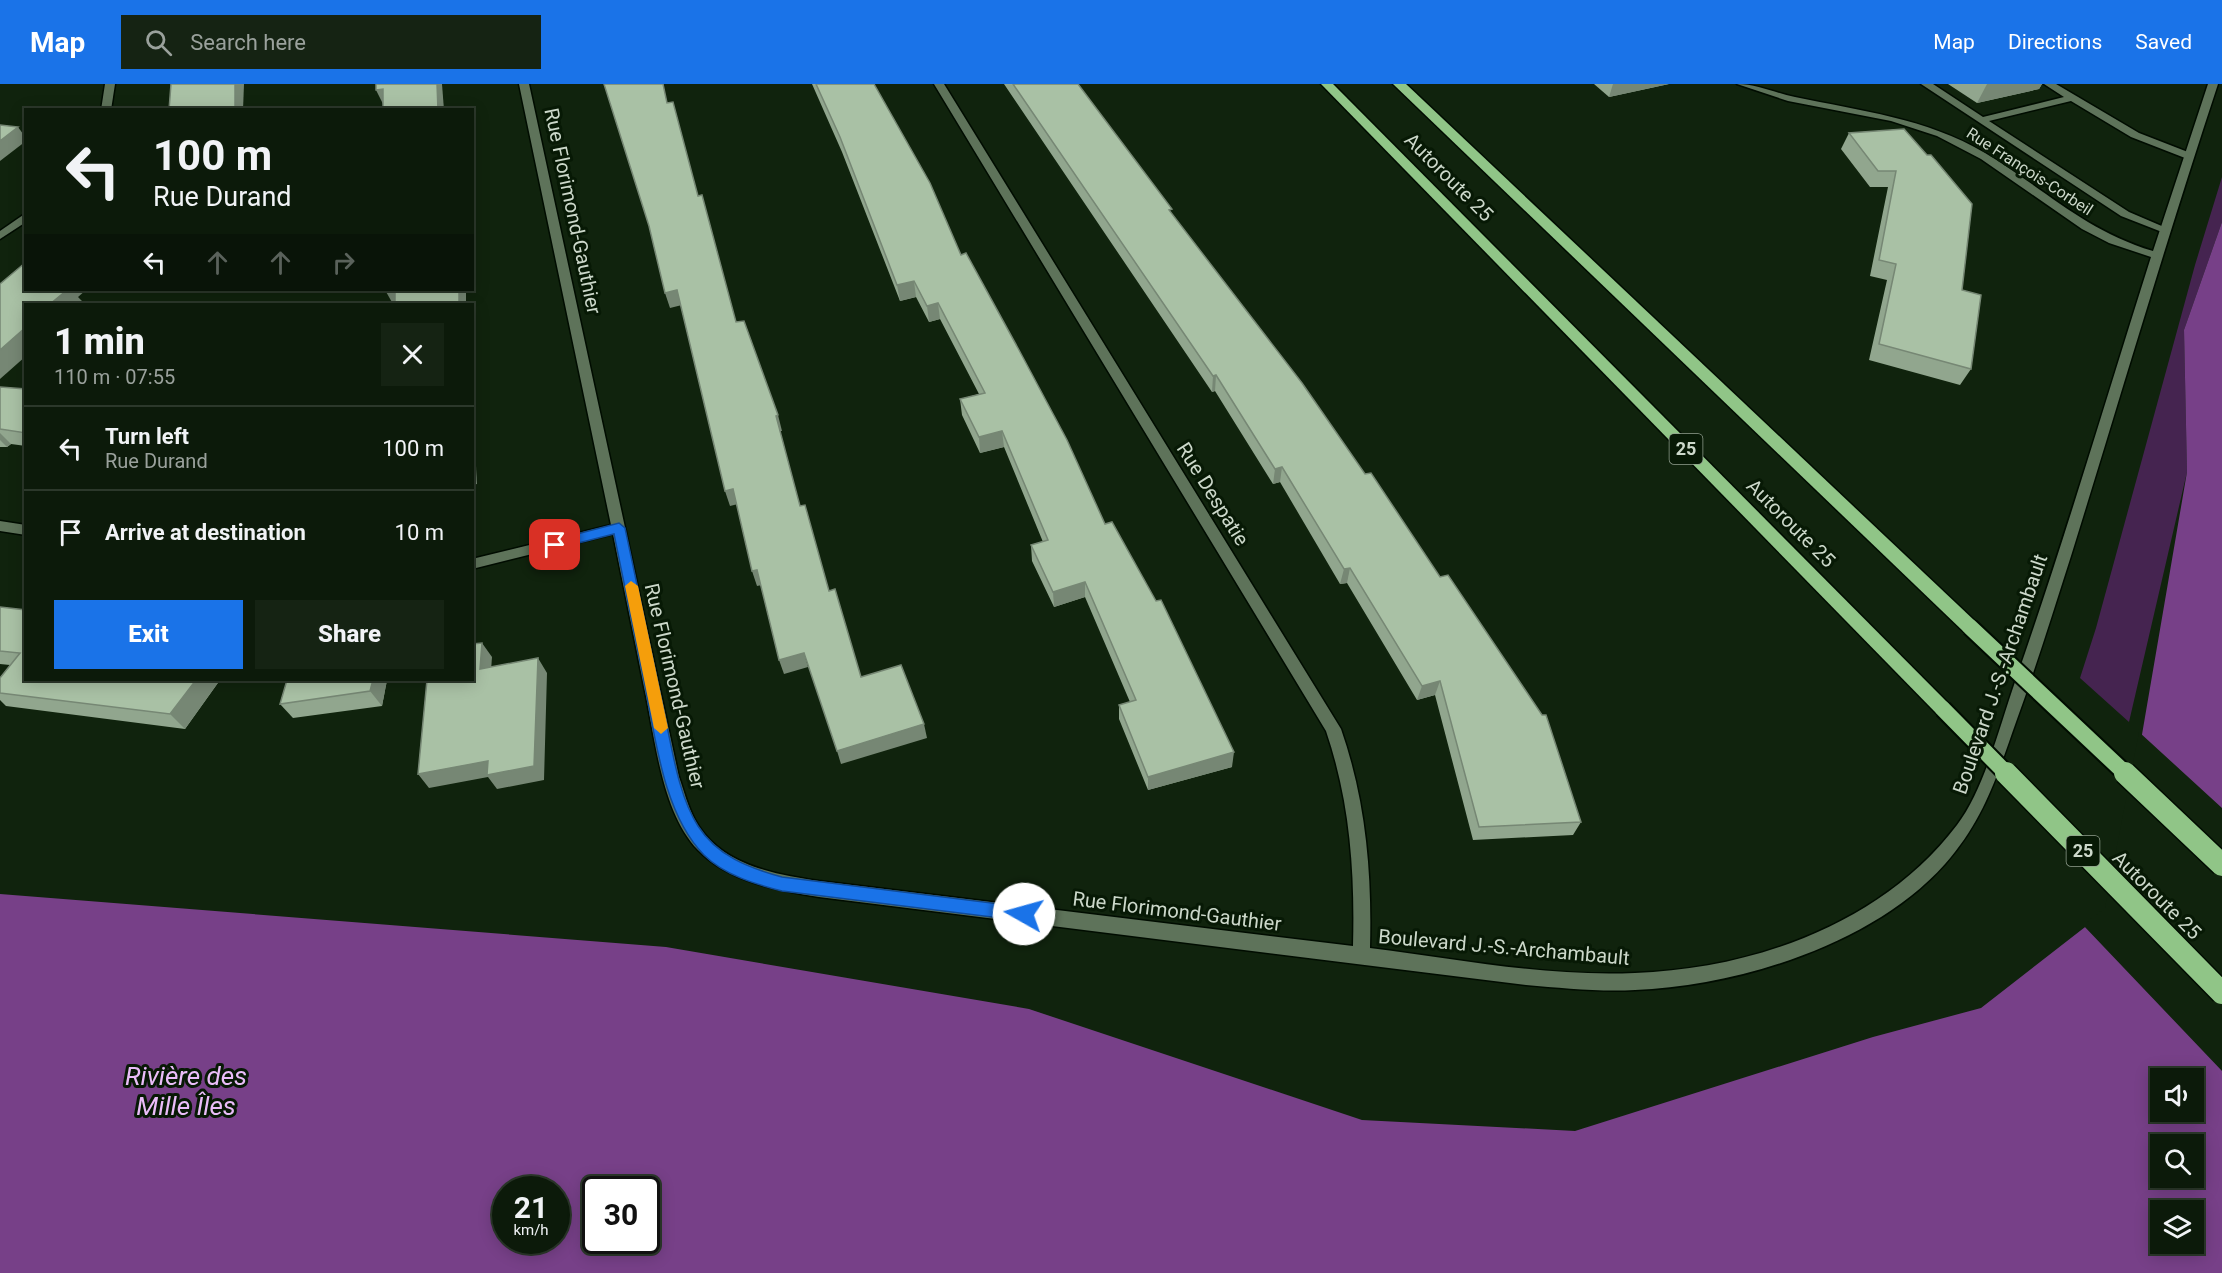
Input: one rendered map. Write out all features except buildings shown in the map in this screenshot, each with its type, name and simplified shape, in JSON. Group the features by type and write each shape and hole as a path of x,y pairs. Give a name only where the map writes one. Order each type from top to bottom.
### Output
{"highway":[{"name":"Autoroute 25","path":"1327,84 2222,993"},
{"name":"Autoroute 25","path":"1399,84 2222,865"}],"street":[{"path":"105,108 110,84"},
{"name":"Rue Florimond-Gauthier","path":"524,84 671,777 691,829 710,851 729,865 755,877 819,889 1361,955"},
{"name":"Rue Despatie","path":"939,84 1333,729 1343,755 1357,810 1362,894 1361,955"},
{"name":"Rue François-Corbeil","path":"1742,84 1788,98 1904,121 1942,134 1980,154 2094,231 2113,241 2159,256"},
{"path":"1926,84 2125,214 2166,230"},
{"path":"2049,84 2135,135 2189,156"},
{"name":"Boulevard J.-S.-Archambault","path":"1361,955 1583,979 1664,980 1704,974 1786,952 1847,927 1911,886 1937,861 1964,829 1980,801 2042,626 2213,84"},
{"path":"1981,120 2073,98"},
{"path":"0,236 24,218"},
{"path":"0,526 24,530"},
{"path":"474,564 619,528"}],"shaded area":[{"path":"2222,177 2222,222 2184,330 2187,472 2129,722 2080,678 2096,628 2195,265"}],"water":[{"name":"Rivière des Mille Îles","path":"2222,222 2222,1273 0,1273 0,894 666,947 1029,1009 1362,1120 1575,1131 1873,1037 1981,1008 2107,910 2133,787 2187,472 2184,330"}],"pier":[{"path":"2139,732 2222,808 2222,1071 2083,925 2105,908"}],"slow traffic":[{"path":"631,586 661,728"}],"route":[{"path":"555,545 619,528 671,777 691,829 710,851 729,865 755,877 782,884 1024,914"}]}
